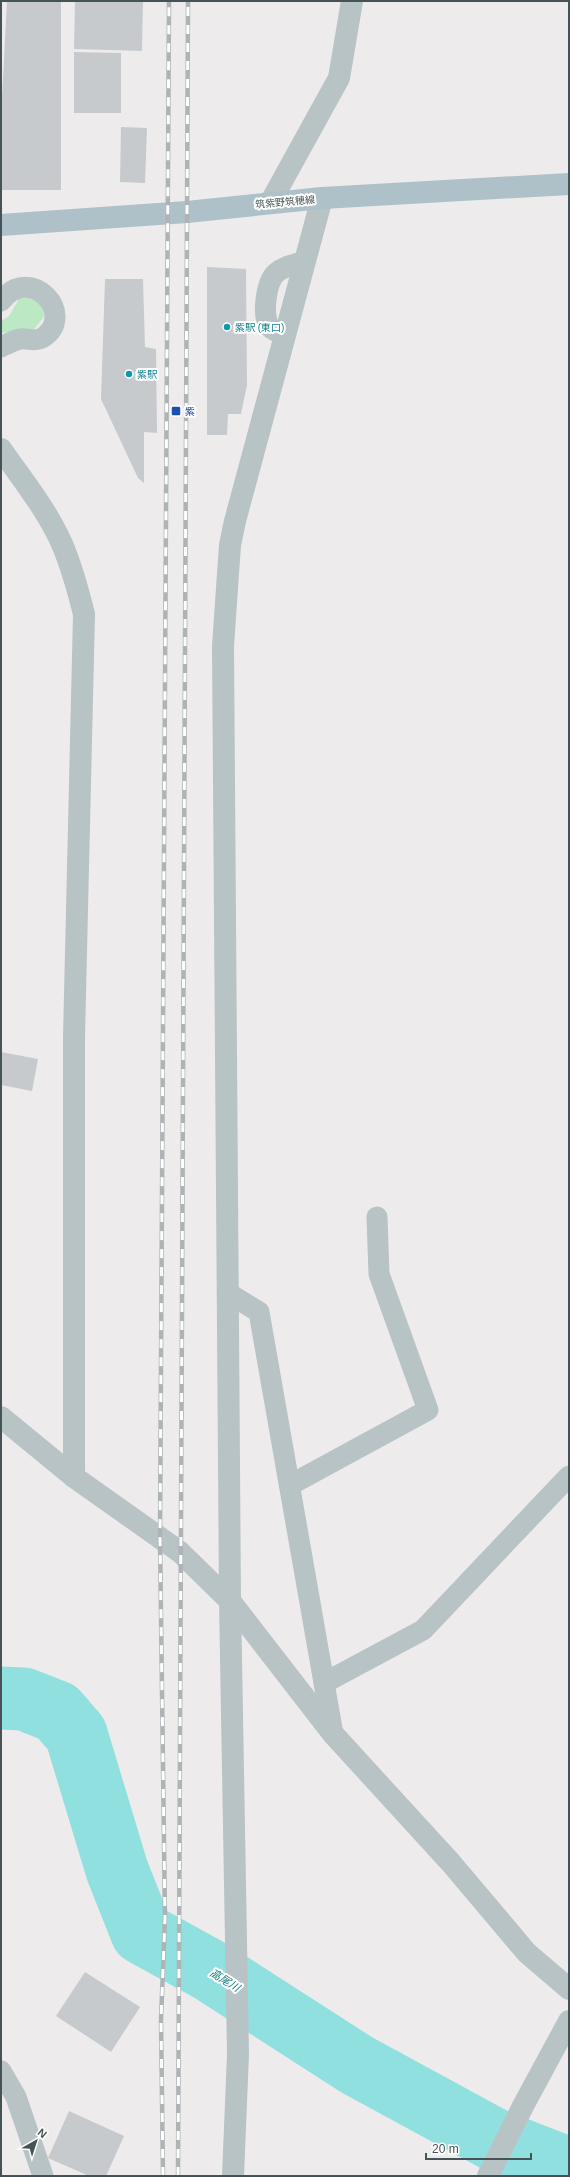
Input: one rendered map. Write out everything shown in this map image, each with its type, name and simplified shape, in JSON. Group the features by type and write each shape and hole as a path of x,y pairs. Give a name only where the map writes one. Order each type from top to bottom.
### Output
{"main road":[{"name":"筑紫野筑穂線","path":"1,225 187,212 322,198 569,184"}],"street":[{"path":"270,203 339,78 352,1"},
{"path":"233,2176 238,2054 230,1601 223,646 230,545 322,198"},
{"path":"1,449 33,494 61,543 75,580 84,614 74,1037 74,1477"},
{"path":"1,1417 74,1477 180,1552 230,1601 333,1734 451,1863 527,1953 569,1989"},
{"path":"489,2174 523,2106 569,2021"}],"lane":[{"path":"285,334 273,330 266,320 267,291 275,274 290,265 305,261"},
{"path":"1,301 16,288 28,287 42,292 53,304 55,322 50,332 41,339 15,340 1,347"},
{"path":"290,1485 428,1410 379,1274 377,1217"},
{"path":"228,1293 259,1312 333,1734"},
{"path":"324,1683 423,1630 569,1476"},
{"path":"1,2071 16,2097 43,2176"}],"green space":[{"path":"28,298 38,301 43,310 44,317 34,329 1,333 1,321 9,316 19,299"}],"building":[{"path":"7,1 61,1 61,190 1,190 1,117"},
{"path":"75,1 143,1 142,51 74,49"},
{"path":"74,52 121,53 121,113 74,113"},
{"path":"121,127 147,128 145,183 120,182"},
{"name":"紫駅 (東口)","path":"207,267 246,269 247,385 241,414 228,414 227,435 207,435"},
{"name":"紫駅","path":"105,279 143,279 145,347 156,349 157,433 144,432 144,483 138,478 101,399"},
{"path":"1,1052 38,1059 32,1091 1,1085"},
{"path":"85,1972 140,2007 111,2052 56,2016"},
{"path":"69,2111 124,2136 106,2176 89,2176 48,2158"}],"waterway":[{"name":"高尾川","path":"1,1698 24,1699 57,1712 76,1734 117,1870 142,1933 211,1971 357,2065 495,2140 569,2169"}],"railway":[{"path":"163,2176 161,2020 165,1918 160,1538 169,1"},
{"path":"178,2176 188,1"}],"place":[{"name":"紫駅 (東口)","path":"227,327"},
{"name":"紫駅","path":"129,374"},
{"name":"紫","path":"176,411"}]}
